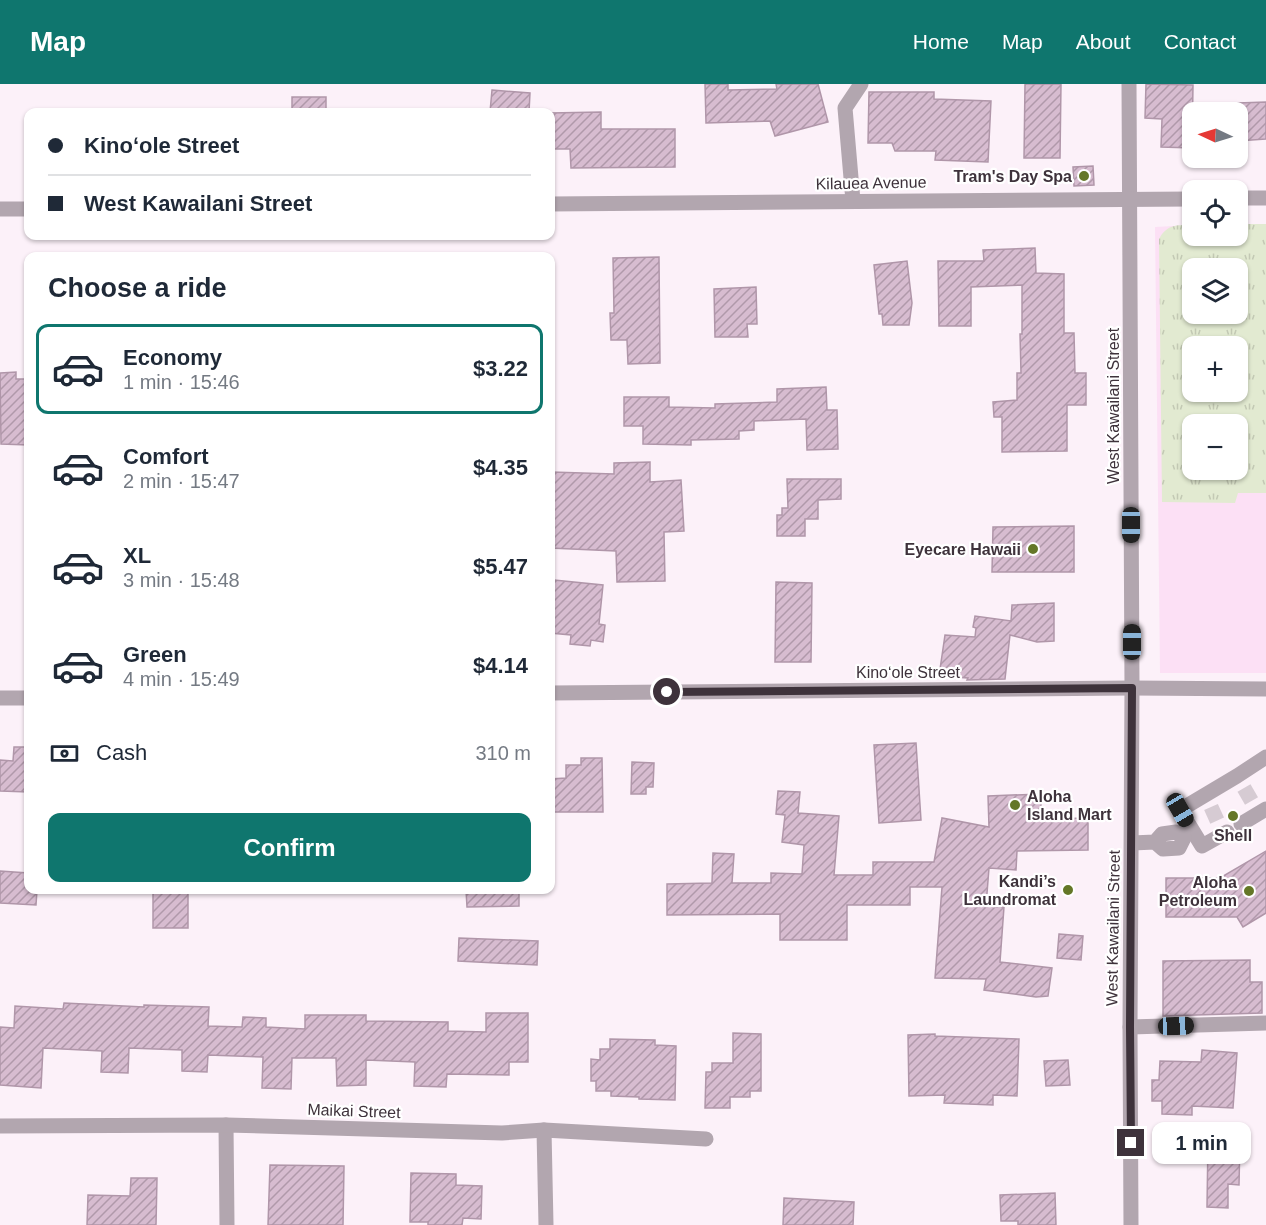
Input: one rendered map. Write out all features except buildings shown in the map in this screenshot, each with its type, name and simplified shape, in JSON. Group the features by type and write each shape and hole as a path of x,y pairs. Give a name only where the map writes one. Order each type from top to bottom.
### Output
{"street":[{"path":"853,201 845,108 861,84"},
{"name":"West Kawailani Street","path":"1129,84 1132,688 1131,1225"},
{"path":"1248,198 1266,198"},
{"name":"Kilauea Avenue","path":"555,204 1182,199"},
{"path":"0,209 24,209"},
{"name":"Kinoʻole Street","path":"555,693 1266,689"},
{"path":"0,698 24,698"},
{"path":"1260,809 1202,846 1188,836 1180,810 1208,802 1241,782 1266,757"},
{"path":"1132,843 1155,842 1163,849 1179,848 1188,836"},
{"path":"1130,1027 1266,1023"},
{"path":"226,1125 227,1225"},
{"name":"Maikai Street","path":"0,1126 226,1125 502,1133 544,1130 706,1139"},
{"path":"544,1130 546,1225"}],"shaded area":[{"path":"1248,224 1266,224 1266,673 1160,673 1155,227 1182,226 1182,246 1248,246"}],"green space":[{"path":"1248,224 1266,224 1266,493 1238,493 1235,503 1162,502 1159,239 1165,230 1182,225 1182,246 1248,246"}],"tunnel":[{"path":"1244,788 1255,807"},
{"path":"1211,807 1220,827"}],"place":[{"name":"Tram's Day Spa","path":"1084,176"},
{"name":"Eyecare Hawaii","path":"1033,549"},
{"name":"Aloha Island Mart","path":"1015,805"},
{"name":"Shell","path":"1233,816"},
{"name":"Kandi’s Laundromat","path":"1068,890"},
{"name":"Aloha Petroleum","path":"1249,891"}],"route":[{"path":"667,692 1132,688 1131,1143"}]}
